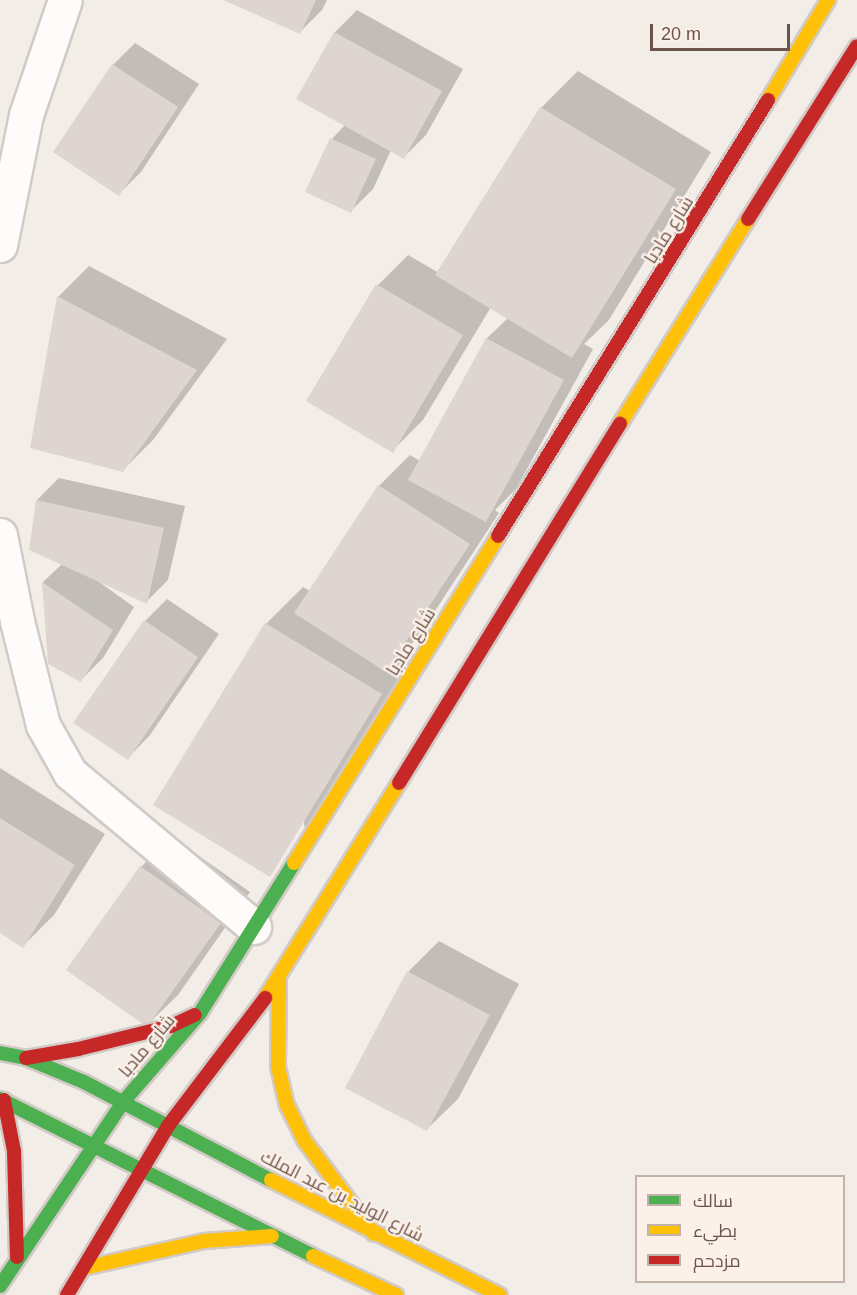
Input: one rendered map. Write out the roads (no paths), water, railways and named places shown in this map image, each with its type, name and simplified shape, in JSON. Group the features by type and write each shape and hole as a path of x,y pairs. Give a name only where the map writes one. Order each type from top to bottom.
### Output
{"main road":[{"name":"شارع مادبا","path":"0,1286 17,1257 123,1102 200,1012 711,197 828,0"},
{"path":"67,1295 168,1126 279,979 623,417 857,46"},
{"path":"279,979 278,1067 287,1105 304,1140 328,1169 374,1234"},
{"path":"0,1053 26,1058 78,1050 171,1026 200,1012"},
{"name":"شارع الوليد بن عبد الملك","path":"26,1058 123,1102 374,1234 500,1295"},
{"path":"2,1099 140,1170 396,1295"},
{"path":"2,1099 14,1151 17,1257"},
{"path":"84,1268 204,1241 273,1236"}],"street":[{"path":"0,245 26,115 65,0"},
{"path":"0,535 17,621 43,725 70,773 254,927"}]}
